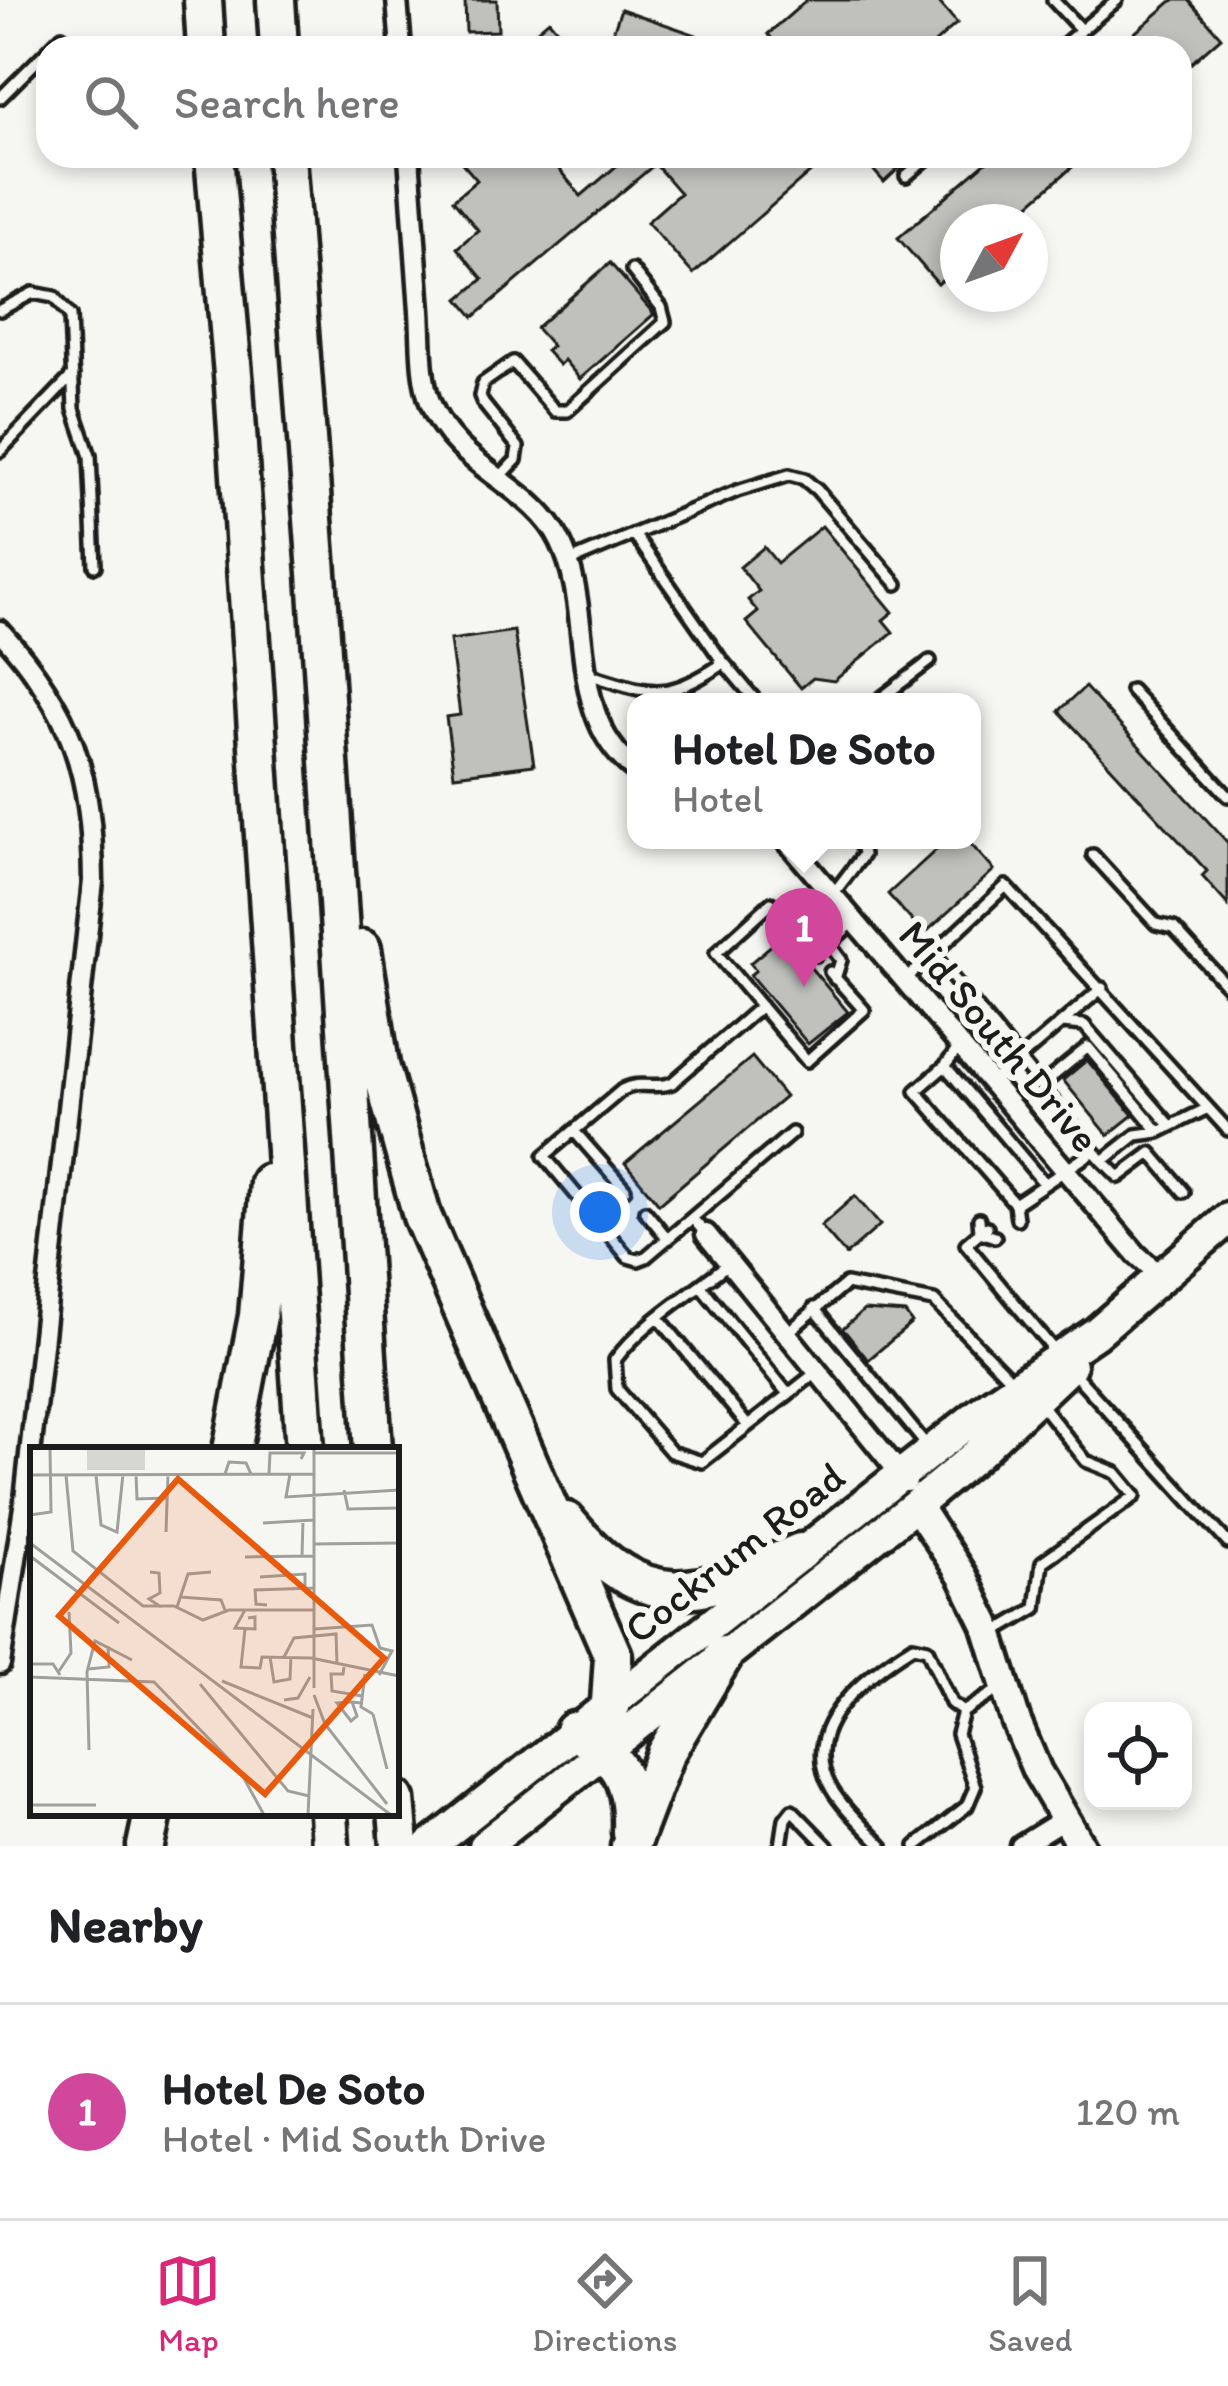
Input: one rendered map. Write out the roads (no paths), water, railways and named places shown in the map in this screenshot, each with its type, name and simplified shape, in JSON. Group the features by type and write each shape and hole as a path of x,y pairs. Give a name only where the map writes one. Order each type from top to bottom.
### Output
{"highway":[{"path":"203,0 205,36"},
{"path":"276,0 278,36"},
{"path":"215,168 234,386 305,1447"},
{"path":"287,168 373,1447"},
{"path":"319,640 340,752 365,982 392,1120 441,1264 613,1656 607,1750 629,1792 630,1844"},
{"path":"233,1447 263,1269 278,1024"},
{"path":"543,1493 589,1549 645,1587 716,1586 800,1552"},
{"path":"630,1844 665,1754 724,1655"},
{"path":"574,1731 607,1750"},
{"path":"146,1846 152,1816"},
{"path":"397,1816 400,1846"}],"main road":[{"name":"Cockrum Road","path":"484,1846 916,1505 1027,1393 1228,1219"},
{"name":"Cockrum Road","path":"430,1846 931,1451 1027,1393"}],"street":[{"path":"397,0 400,36"},
{"path":"411,168 423,357 431,405 458,445 551,526 568,562 587,674 603,734 627,762"},
{"path":"0,631 33,670 70,734 90,805 93,881 32,1447"},
{"name":"Mid South Drive","path":"794,849 1137,1255 1161,1276"},
{"path":"706,1234 903,1473 916,1505 963,1577 990,1636 1037,1771 1081,1846"},
{"path":"0,1664 30,1463"},
{"path":"1021,1846 1063,1820"}],"lane":[{"path":"1053,0 1082,30"},
{"path":"1075,36 1118,0"},
{"path":"0,98 36,62"},
{"path":"906,176 916,168"},
{"path":"496,480 516,460 518,447 483,403 483,383 513,362 555,411 567,411 665,322 662,307 632,270"},
{"path":"0,310 33,293 53,297 70,316 74,409 89,456 95,566"},
{"path":"0,451 73,375"},
{"path":"568,562 737,490 789,475 804,478 818,490 897,584"},
{"path":"634,534 749,693"},
{"path":"662,693 689,686 719,666 720,658"},
{"path":"888,693 930,661"},
{"path":"587,674 654,693"},
{"path":"1131,690 1228,796"},
{"path":"833,894 863,856 862,849"},
{"path":"1093,855 1156,923 1174,928 1228,987"},
{"path":"904,980 1006,886 1228,1130"},
{"path":"800,936 814,932 829,944 842,960 833,976 864,1010 807,1061 716,953 771,903 816,956"},
{"path":"829,944 856,920"},
{"path":"933,954 1119,1178 1151,1153"},
{"path":"991,1083 1102,988"},
{"path":"760,1006 672,1083 634,1084 544,1156 628,1258 638,1260 792,1133"},
{"path":"1062,1023 1084,1025 1170,1125"},
{"path":"960,1046 916,1090 1017,1219"},
{"path":"1042,1085 1088,1047 1159,1132"},
{"path":"945,1066 1043,1183"},
{"path":"1103,1161 1136,1135 1159,1132 1208,1108"},
{"path":"574,1131 625,1189"},
{"path":"1136,1135 1184,1192"},
{"path":"1008,1204 1067,1173 1094,1151"},
{"path":"645,1211 668,1239"},
{"path":"692,1218 706,1234"},
{"path":"994,1237 982,1226 966,1244 1064,1363 1228,1543"},
{"path":"729,1263 634,1335 615,1360 617,1389 671,1452 702,1462 818,1371"},
{"path":"787,1333 846,1284 934,1301 1027,1393 1086,1461 1116,1473 1135,1496 1042,1562 1036,1608 990,1636"},
{"path":"701,1286 788,1394"},
{"path":"814,1308 931,1451"},
{"path":"659,1318 748,1426"},
{"path":"882,1846 830,1786 825,1730 837,1706 913,1646 927,1649 950,1703 963,1712"},
{"path":"916,1846 968,1806 975,1786 957,1735 963,1712 1005,1685"},
{"path":"781,1846 785,1819 792,1810 827,1846"}],"place":[{"name":"Hotel De Soto","path":"804,987"}]}
